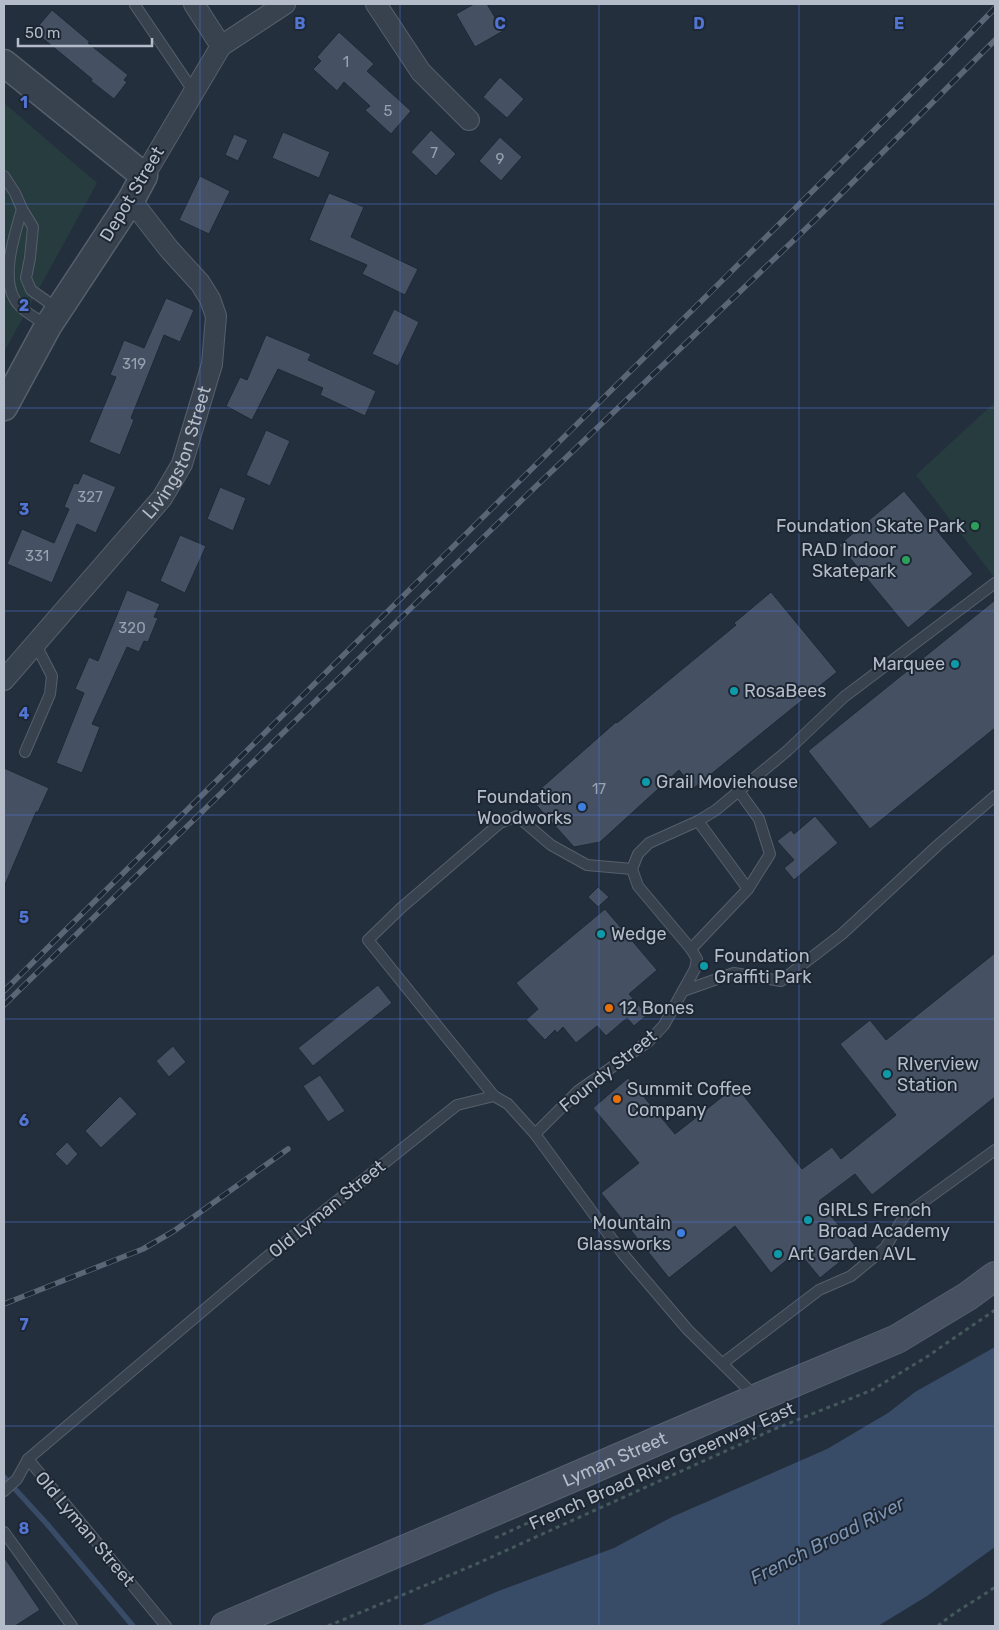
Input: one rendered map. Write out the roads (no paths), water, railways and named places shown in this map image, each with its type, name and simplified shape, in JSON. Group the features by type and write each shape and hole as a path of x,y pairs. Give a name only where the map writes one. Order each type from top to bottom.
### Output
{"main road":[{"name":"Lyman Street","path":"225,1626 897,1339 968,1296 995,1276"}],"street":[{"path":"194,4 221,46"},
{"name":"Depot Street","path":"4,408 54,318 131,200 221,46 285,4"},
{"path":"376,4 422,72 469,120"},
{"path":"4,62 144,176"},
{"name":"Livingston Street","path":"4,680 162,498 182,464 212,364 216,316 210,299 200,283 168,249 131,200"}],"lane":[{"path":"135,5 194,92"},
{"path":"4,176 33,227 26,278 31,290 54,318"},
{"path":"22,210 14,237 8,283 14,299 26,311 54,318"},
{"path":"738,790 759,819 770,854 748,889 691,949 638,886 632,869 638,854 649,843 698,821 716,810 738,790 787,751 844,697 995,583"},
{"path":"25,752 50,694 52,676 35,644"},
{"path":"683,991 734,973 780,981 842,934 938,844 995,796"},
{"path":"632,869 587,865 551,845 517,816 500,823 401,908 368,940 494,1096 508,1104 535,1134 623,1254 688,1330 756,1398"},
{"path":"698,821 748,889"},
{"name":"Foundy Street","path":"535,1134 578,1091 649,1041 664,1024 695,969 697,959 691,949"},
{"name":"Old Lyman Street","path":"166,1626 28,1459 263,1260 457,1105 494,1096"},
{"path":"723,1363 819,1290 851,1276 885,1248 904,1215 995,1150"},
{"path":"4,1491 17,1479 28,1459"},
{"path":"4,1532 72,1626"}],"water":[{"name":"French Broad River","path":"995,1347 995,1547 927,1596 878,1626 420,1626 496,1592 614,1548 672,1517 827,1449 888,1413 915,1392"}],"waterway":[{"path":"4,1477 47,1524 133,1626"}],"railway":[{"path":"4,991 941,64 995,8"},
{"path":"4,1005 529,493 816,219 995,40"},
{"path":"4,1304 143,1249 174,1231 288,1149"}],"place":[{"name":"Foundation Skate Park","path":"975,526"},
{"name":"RAD Indoor Skatepark","path":"906,560"},
{"name":"Marquee","path":"955,664"},
{"name":"RosaBees","path":"734,691"},
{"name":"Grail Moviehouse","path":"646,782"},
{"name":"Foundation Woodworks","path":"582,807"},
{"name":"Wedge","path":"601,934"},
{"name":"Foundation Graffiti Park","path":"704,966"},
{"name":"12 Bones","path":"609,1008"},
{"name":"RIverview Station","path":"887,1074"},
{"name":"Summit Coffee Company","path":"617,1099"},
{"name":"GIRLS French Broad Academy","path":"808,1220"},
{"name":"Mountain Glassworks","path":"681,1233"},
{"name":"Art Garden AVL","path":"778,1254"}]}
